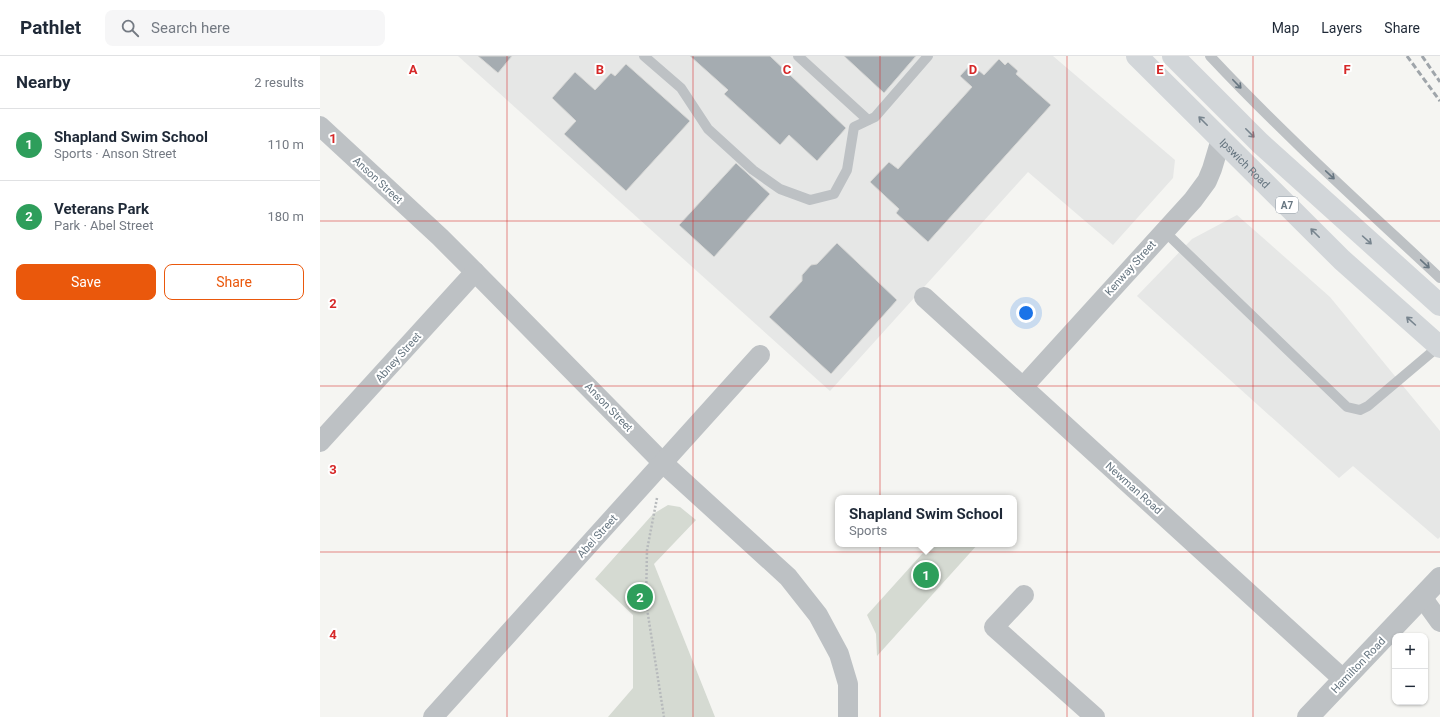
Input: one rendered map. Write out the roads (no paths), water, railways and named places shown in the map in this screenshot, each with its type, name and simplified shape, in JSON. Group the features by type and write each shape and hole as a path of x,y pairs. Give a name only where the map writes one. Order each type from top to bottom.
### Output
{"highway":[{"name":"A7","path":"1173,56 1260,143 1440,305"},
{"name":"Ipswich Road","path":"1136,57 1221,139 1342,260 1440,346"}],"street":[{"name":"Anson Street","path":"320,126 475,272 663,462 788,577 818,615 838,654 848,684 848,717"},
{"name":"Kenway Street","path":"1023,388 1193,200 1207,181 1221,139"},
{"name":"Abney Street","path":"320,442 475,272"},
{"name":"Newman Road","path":"924,297 1344,680"},
{"name":"Abel Street","path":"433,717 760,355"},
{"name":"Hamilton Road","path":"1308,717 1440,578"},
{"path":"1024,594 994,627 1095,717"},
{"path":"1422,597 1440,622"}],"lane":[{"path":"644,56 681,88 708,129 753,170 780,189 810,200 834,194 847,170 854,127 875,117 928,56"},
{"path":"798,56 868,120"},
{"path":"1210,56 1237,85 1302,148 1440,278"},
{"path":"1164,231 1348,407 1360,410 1368,406 1440,346"}],"railway":[{"path":"1407,56 1440,101"},
{"path":"1422,56 1440,82"}],"place":[{"name":"Shapland Swim School","path":"926,575"},
{"name":"Veterans Park","path":"640,597"}]}
